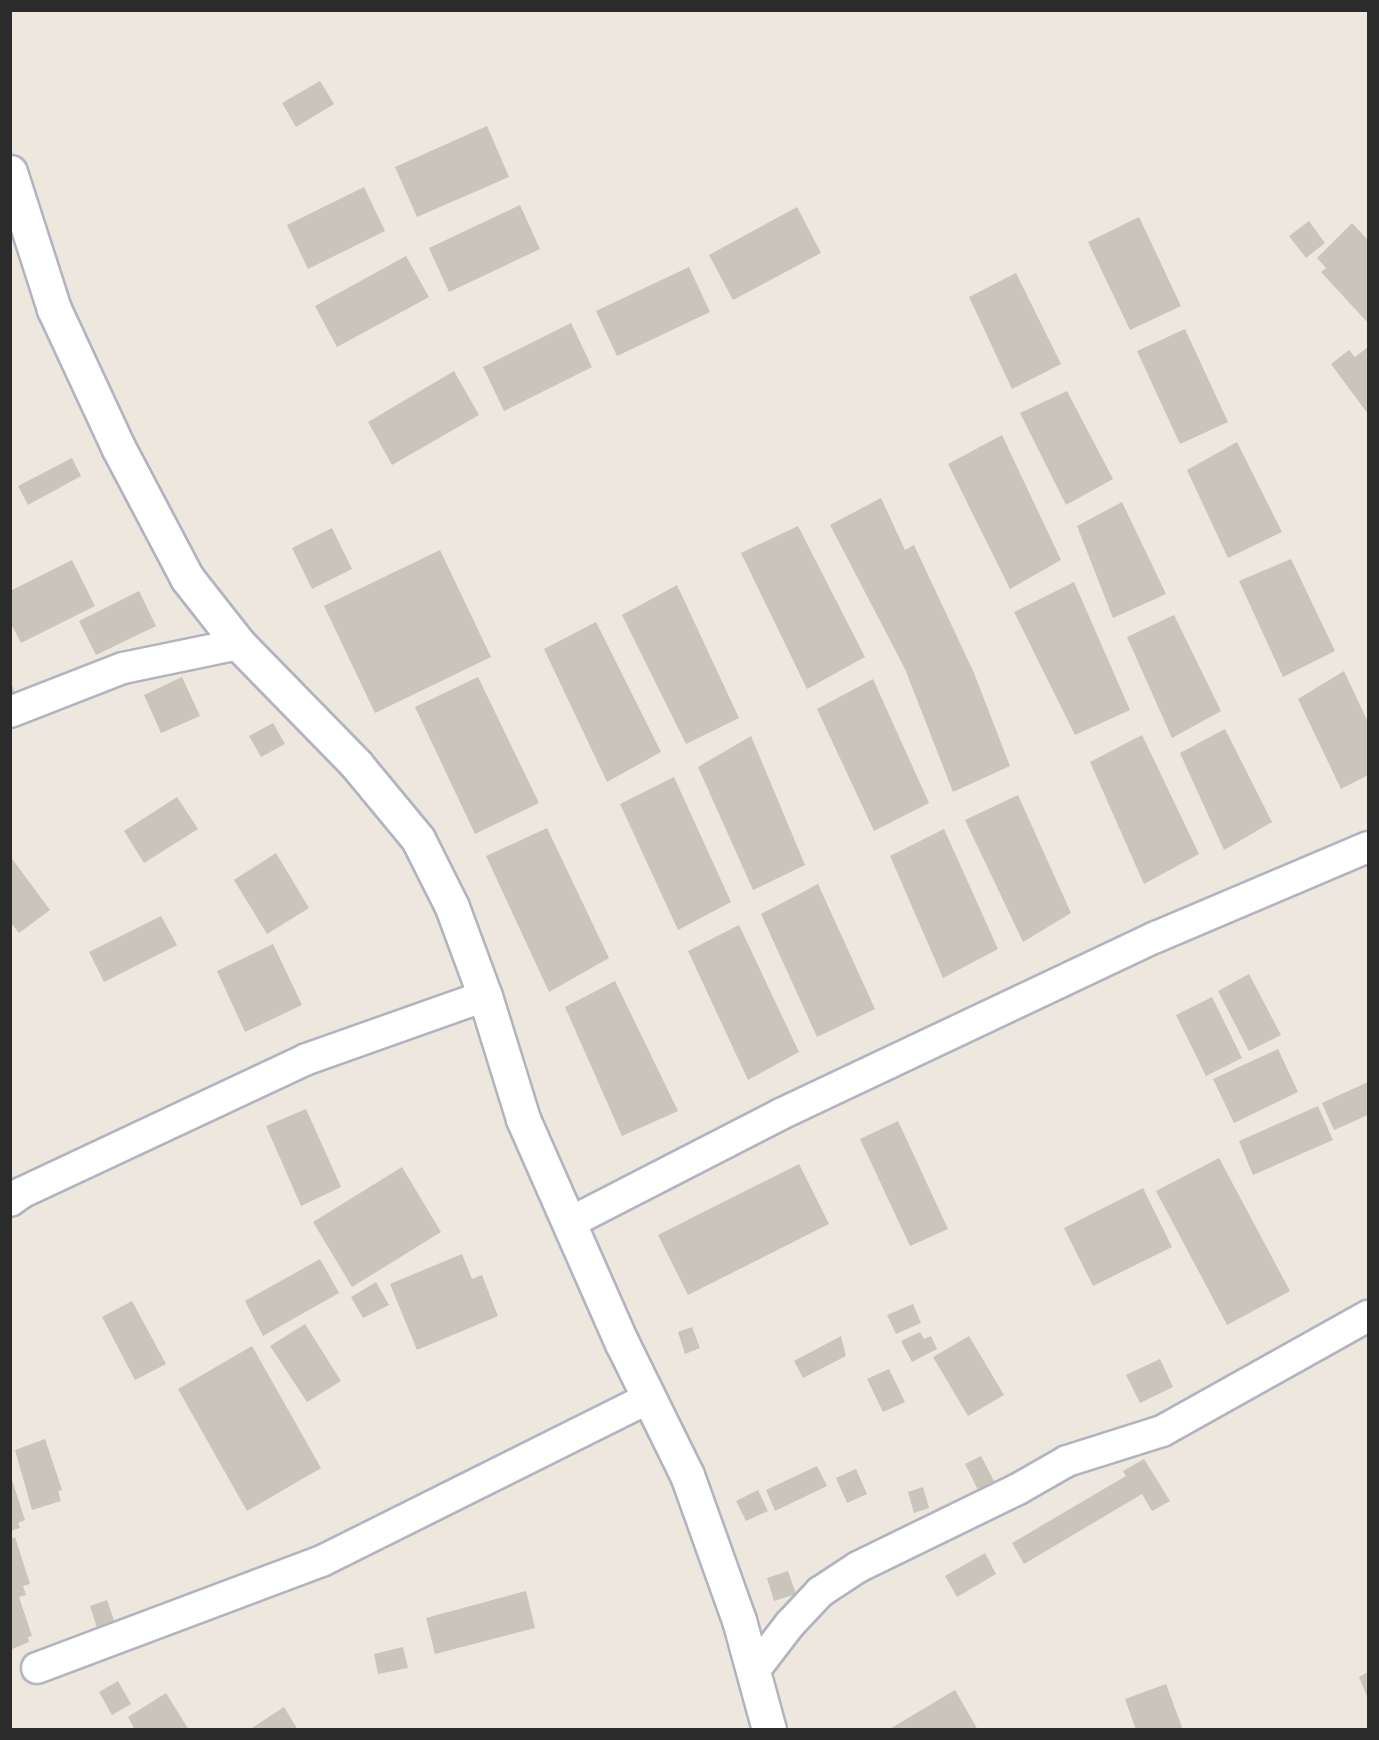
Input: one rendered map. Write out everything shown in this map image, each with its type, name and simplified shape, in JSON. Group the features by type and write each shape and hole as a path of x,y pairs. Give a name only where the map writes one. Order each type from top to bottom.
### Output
{"street":[{"path":"10,172 20,237 118,447 188,578 239,644 356,764 418,839 452,907 485,996 523,1119 649,1398 687,1475 739,1620 769,1730"},
{"path":"10,712 123,668 239,644"},
{"path":"569,1223 781,1114 1135,947 1368,847"},
{"path":"10,1201 21,1193 307,1059 485,996"},
{"path":"753,1672 790,1624 820,1592 858,1567 1018,1489 1067,1461 1161,1431 1368,1316"},
{"path":"37,1668 322,1561 649,1398"}],"building":[{"path":"320,81 334,104 296,127 282,103"},
{"path":"487,126 509,177 417,217 395,167"},
{"path":"364,187 385,231 308,269 287,225"},
{"path":"520,205 540,249 449,292 429,248"},
{"path":"797,207 821,253 733,300 709,255"},
{"path":"1139,217 1181,306 1130,330 1088,242"},
{"path":"1309,221 1325,243 1306,258 1289,236"},
{"path":"1352,223 1368,240 1368,323 1321,272 1326,268 1317,258"},
{"path":"406,256 429,297 337,347 315,306"},
{"path":"689,267 710,312 617,356 596,311"},
{"path":"1016,273 1061,364 1012,389 969,297"},
{"path":"571,323 592,367 504,411 483,367"},
{"path":"1185,329 1228,422 1180,444 1137,351"},
{"path":"1368,347 1368,414 1331,364 1349,350 1355,357"},
{"path":"454,371 479,415 392,465 368,422"},
{"path":"1067,391 1113,479 1066,505 1020,413"},
{"path":"1002,435 1061,560 1010,589 948,464"},
{"path":"1237,442 1282,532 1228,558 1187,470"},
{"path":"72,458 81,476 28,505 18,486"},
{"path":"881,498 905,550 914,545 974,673 1010,766 953,792 905,669 830,525"},
{"path":"1122,502 1166,594 1113,618 1077,526"},
{"path":"798,526 865,657 807,689 741,553"},
{"path":"332,528 352,569 312,589 292,548"},
{"path":"440,550 491,657 375,713 324,606"},
{"path":"1291,559 1335,651 1283,677 1239,581"},
{"path":"72,560 95,606 21,643 10,622 10,591"},
{"path":"1074,582 1130,710 1075,735 1014,612"},
{"path":"677,585 739,718 686,744 622,615"},
{"path":"139,591 156,626 96,655 79,621"},
{"path":"1174,615 1221,711 1172,738 1127,637"},
{"path":"596,622 661,752 607,782 544,649"},
{"path":"1344,671 1368,722 1368,775 1341,789 1298,699"},
{"path":"182,677 200,716 161,733 144,695"},
{"path":"478,677 539,803 475,834 415,707"},
{"path":"873,679 929,803 874,831 817,709"},
{"path":"10,680 17,698 10,700"},
{"path":"273,723 285,744 261,757 249,736"},
{"path":"1225,729 1272,822 1224,850 1180,753"},
{"path":"1142,735 1199,854 1144,884 1090,762"},
{"path":"751,736 805,865 753,890 698,767"},
{"path":"674,777 731,902 678,930 620,804"},
{"path":"1018,795 1071,913 1023,942 965,820"},
{"path":"177,797 198,829 144,863 124,831"},
{"path":"547,828 609,958 549,992 486,856"},
{"path":"944,829 998,949 943,978 890,856"},
{"path":"276,853 309,908 267,934 234,880"},
{"path":"10,856 50,910 19,933 10,922"},
{"path":"818,884 875,1009 817,1037 761,914"},
{"path":"161,916 177,945 104,982 89,952"},
{"path":"739,925 799,1052 748,1080 688,951"},
{"path":"273,944 302,1005 245,1032 217,971"},
{"path":"1249,974 1281,1035 1249,1051 1218,991"},
{"path":"615,981 678,1111 622,1136 565,1007"},
{"path":"1212,997 1242,1058 1206,1076 1176,1015"},
{"path":"1278,1049 1298,1092 1234,1123 1213,1079"},
{"path":"1368,1082 1368,1115 1334,1130 1322,1103"},
{"path":"1318,1106 1333,1140 1253,1175 1239,1141"},
{"path":"306,1109 341,1187 301,1206 266,1126"},
{"path":"898,1121 948,1229 910,1246 860,1139"},
{"path":"1219,1158 1290,1291 1227,1325 1156,1191"},
{"path":"799,1164 829,1224 688,1295 658,1235"},
{"path":"402,1167 441,1232 352,1287 313,1222"},
{"path":"1143,1188 1172,1247 1093,1286 1064,1228"},
{"path":"462,1254 472,1279 482,1275 498,1316 417,1350 390,1284"},
{"path":"320,1259 339,1293 263,1336 245,1301"},
{"path":"376,1282 389,1305 363,1318 351,1297"},
{"path":"132,1301 166,1364 135,1380 102,1317"},
{"path":"913,1304 921,1323 896,1334 887,1315"},
{"path":"305,1324 341,1381 307,1402 270,1346"},
{"path":"692,1327 700,1348 685,1354 678,1332"},
{"path":"920,1332 924,1339 931,1336 937,1349 912,1362 901,1341"},
{"path":"841,1336 846,1356 803,1378 794,1361"},
{"path":"969,1336 1004,1395 968,1416 933,1357"},
{"path":"252,1346 321,1468 247,1511 178,1389"},
{"path":"1160,1359 1173,1387 1140,1403 1126,1375"},
{"path":"889,1369 905,1402 883,1412 867,1379"},
{"path":"45,1439 62,1490 58,1491 61,1501 32,1510 15,1450"},
{"path":"981,1456 994,1481 978,1490 965,1464"},
{"path":"1144,1459 1170,1501 1152,1511 1142,1494 1024,1564 1012,1543 1126,1476 1123,1471"},
{"path":"817,1466 827,1486 775,1511 766,1490"},
{"path":"856,1469 867,1494 847,1503 836,1478"},
{"path":"11,1477 25,1520 18,1523 20,1528 10,1531"},
{"path":"923,1487 929,1508 914,1513 908,1492"},
{"path":"758,1490 768,1511 746,1521 736,1501"},
{"path":"15,1537 30,1584 23,1586 26,1595 19,1597 32,1636 28,1637 29,1642 10,1650 10,1539"},
{"path":"985,1553 996,1574 957,1597 945,1576"},
{"path":"788,1571 796,1594 774,1601 767,1578"},
{"path":"526,1591 535,1628 435,1654 426,1618"},
{"path":"107,1600 116,1626 98,1631 90,1606"},
{"path":"403,1647 408,1668 378,1674 374,1654"},
{"path":"1368,1672 1368,1699 1359,1677"},
{"path":"118,1681 131,1704 112,1715 99,1692"},
{"path":"1166,1684 1183,1730 1136,1730 1125,1699"},
{"path":"955,1690 978,1730 888,1730"},
{"path":"166,1693 189,1730 135,1730 128,1717"},
{"path":"284,1707 298,1730 249,1730"}]}
